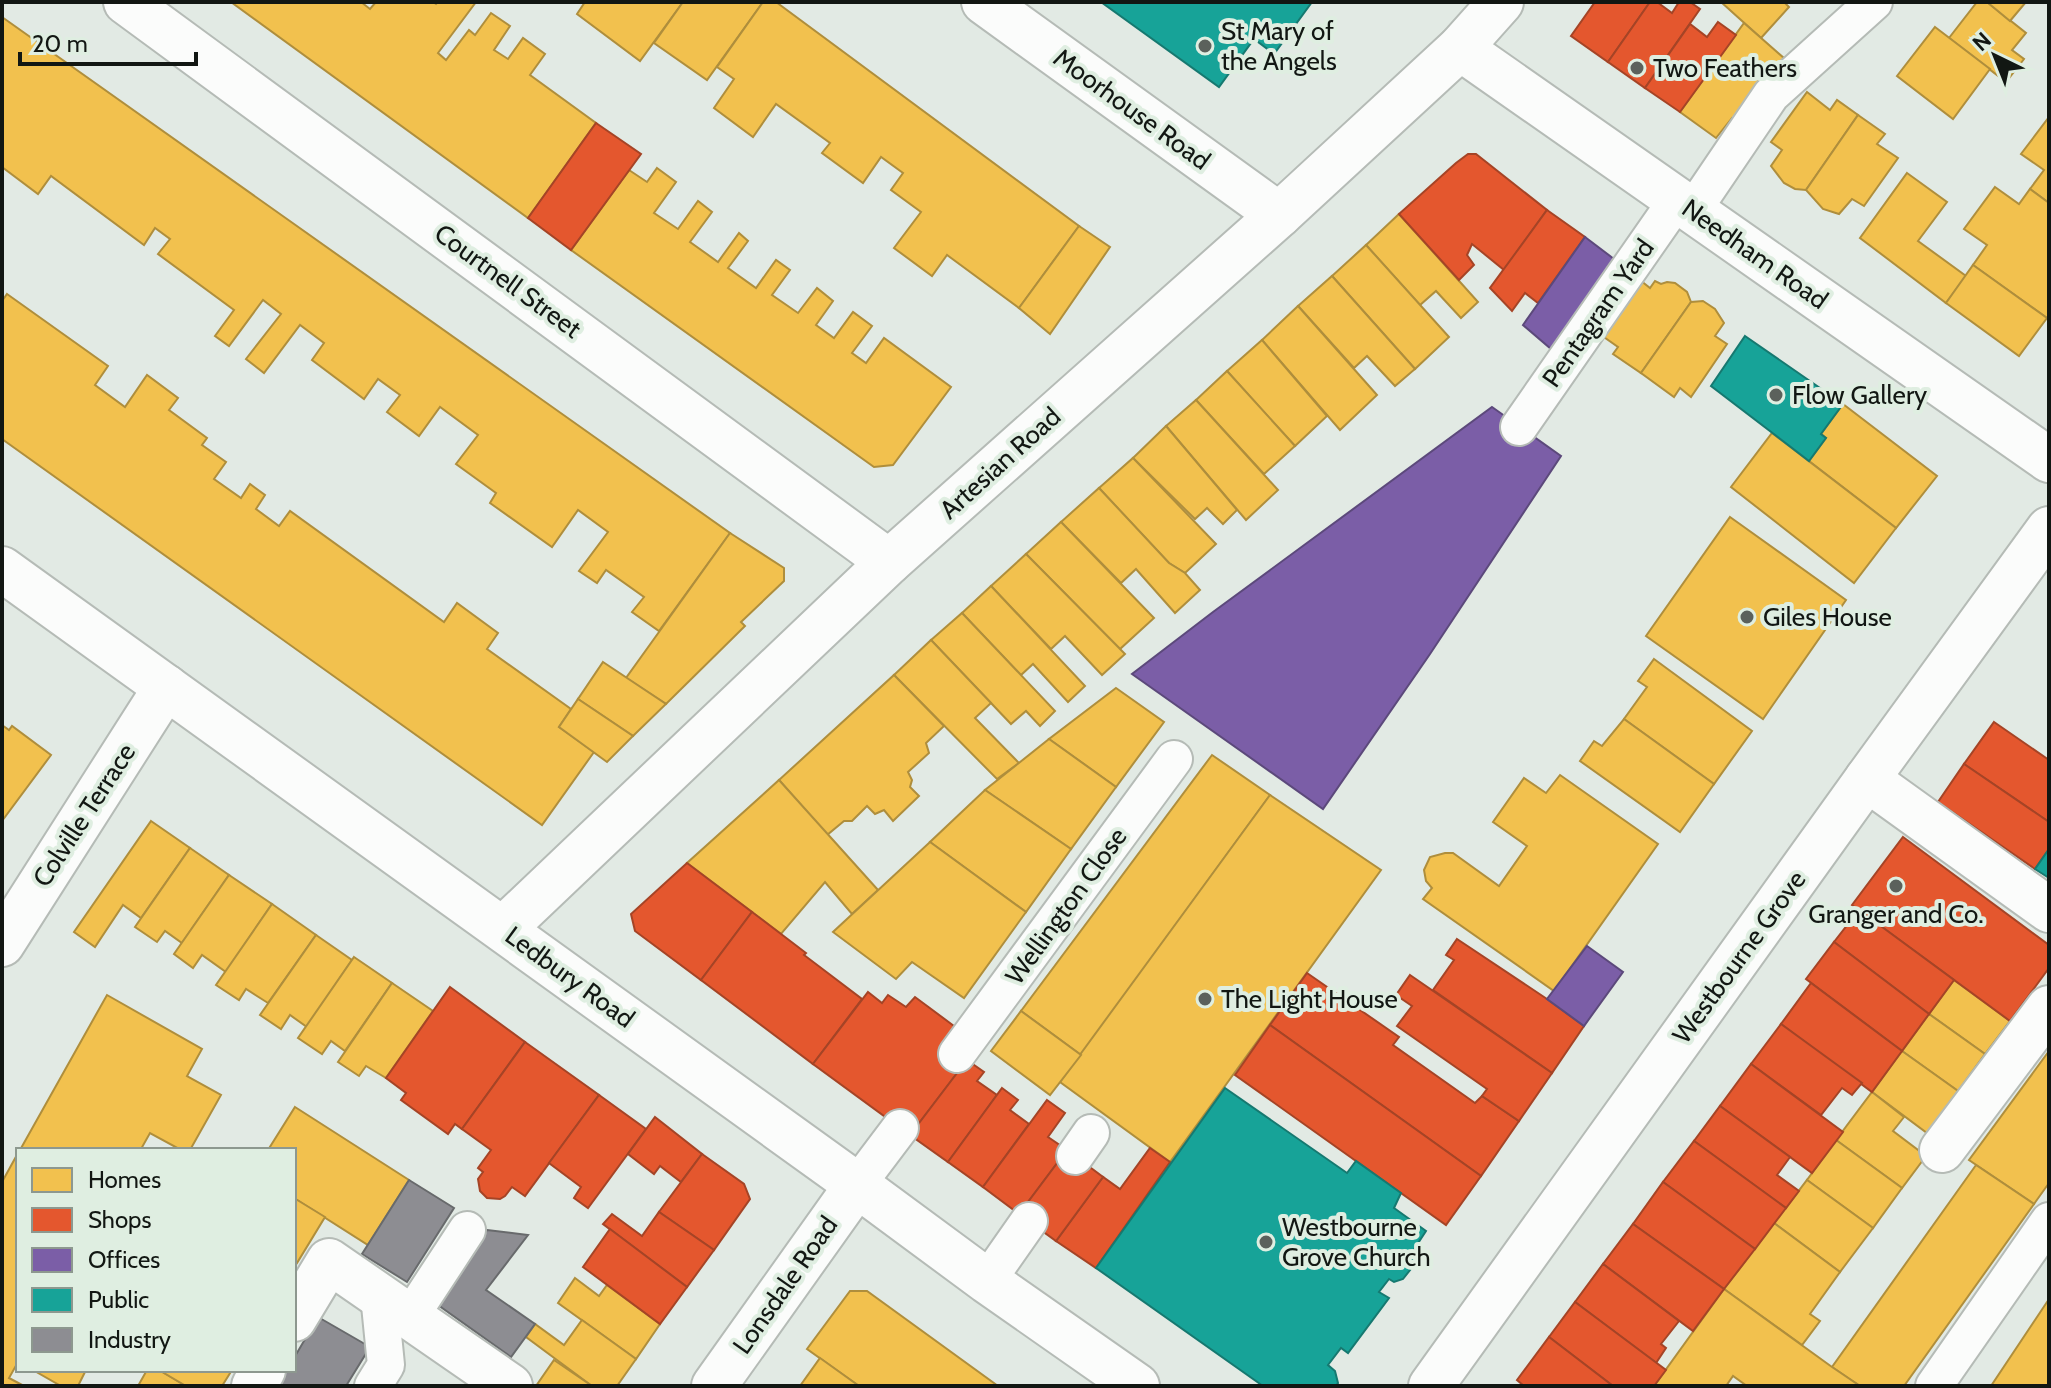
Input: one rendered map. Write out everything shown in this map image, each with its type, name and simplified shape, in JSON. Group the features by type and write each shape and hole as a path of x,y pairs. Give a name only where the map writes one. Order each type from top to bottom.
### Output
{"street":[{"name":"Courtnell Street","path":"126,2 889,562"},
{"name":"Moorhouse Road","path":"984,2 1279,215"},
{"name":"Artesian Road","path":"503,929 889,562 1279,215 1460,48 1501,2"},
{"name":"Needham Road","path":"1460,48 2049,460"},
{"name":"Westbourne Grove","path":"1431,1386 2049,529"},
{"name":"Ledbury Road","path":"2,569 987,1281 1137,1386"},
{"name":"Colville Terrace","path":"2,944 166,687"},
{"path":"1867,779 2049,910"},
{"path":"1942,1150 2049,1008"},
{"name":"Lonsdale Road","path":"714,1386 857,1185"},
{"path":"296,1316 329,1261 510,1386"}],"lane":[{"name":"Pentagram Yard","path":"1519,427 1771,95 1874,2"},
{"name":"Wellington Close","path":"957,1054 1174,759"},
{"path":"857,1185 900,1128"},
{"path":"987,1281 1029,1221"},
{"path":"1934,1386 2049,1221"},
{"path":"373,1386 386,1365 394,1306 467,1230"}],"building: Homes":[{"path":"231,2 361,2 370,9 376,2 476,2 438,53 446,60 469,30 475,35 491,13 510,26 494,50 508,59 523,38 545,54 530,75 596,123 528,218"},
{"path":"585,2 683,2 640,61 577,14"},
{"path":"683,2 763,2 707,80 654,43"},
{"path":"763,2 776,2 1079,226 1019,308 947,255 932,276 894,248 921,212 891,190 903,173 881,157 863,183 822,153 830,143 776,104 753,137 714,108 734,79 717,67"},
{"path":"1721,2 1784,2 1789,7 1761,38"},
{"path":"1977,2 1987,2 2026,33 2012,50 2024,59 2006,82 1949,38"},
{"path":"1987,2 2026,2 2010,21"},
{"path":"2,17 730,533 659,631 632,612 644,597 606,570 597,583 579,571 608,532 578,510 552,547 490,503 496,493 456,464 478,435 440,407 419,436 387,412 400,395 378,379 364,399 312,360 324,343 300,325 264,373 246,359 281,314 263,300 229,346 215,336 234,310 158,254 170,239 155,228 144,245 51,176 38,194 2,167"},
{"path":"1744,23 1785,59 1739,122 1732,118 1716,138 1680,112"},
{"path":"1935,27 1990,69 1953,119 1897,76"},
{"path":"1807,92 1830,110 1837,100 1858,115 1806,190 1784,183 1771,166 1782,150 1771,142"},
{"path":"1858,115 1885,134 1877,144 1898,158 1864,206 1852,199 1839,214 1823,209 1806,190"},
{"path":"2049,117 2049,203 2030,189 2044,170 2021,154"},
{"path":"657,168 676,182 654,213 678,229 698,201 712,212 690,242 718,262 739,233 748,241 728,268 756,288 776,260 790,270 772,295 798,313 817,288 833,301 816,325 834,338 853,312 872,326 852,353 866,363 884,338 951,387 893,465 874,467 571,250 629,170 647,182"},
{"path":"1907,173 1947,202 1918,241 1966,276 1946,303 1860,238"},
{"path":"1995,187 2019,204 2030,189 2049,203 2047,318 1973,265 1987,245 1964,229"},
{"path":"1399,214 1478,302 1461,318 1436,291 1420,305 1366,245"},
{"path":"1079,226 1110,247 1050,334 1019,308"},
{"path":"1366,245 1449,337 1415,369 1332,276"},
{"path":"1973,265 2047,318 2019,356 1946,303"},
{"path":"1332,276 1415,369 1395,386 1367,356 1354,368 1298,306"},
{"path":"1640,280 1650,288 1655,281 1675,283 1687,292 1691,302 1641,373 1613,354 1618,347 1601,335"},
{"path":"7,294 108,366 95,385 125,407 147,375 178,398 169,410 207,438 202,445 226,462 214,479 241,498 250,484 265,495 256,509 279,526 290,511 444,622 457,603 498,633 487,649 571,709 559,727 594,752 542,825 2,439 2,301"},
{"path":"1703,301 1715,309 1724,323 1715,336 1727,344 1691,397 1680,388 1674,397 1641,373 1691,302"},
{"path":"1298,306 1377,395 1340,430 1262,340"},
{"path":"1262,340 1327,416 1295,446 1227,371"},
{"path":"1227,371 1295,446 1264,474 1196,400"},
{"path":"1196,400 1278,490 1246,520 1166,426"},
{"path":"1843,404 1937,476 1896,528 1809,461 1826,438 1821,434"},
{"path":"1166,426 1237,510 1223,524 1207,508 1195,519 1133,458"},
{"path":"1772,433 1896,528 1854,583 1731,487"},
{"path":"1133,458 1216,544 1185,573 1169,563 1099,488"},
{"path":"1099,488 1169,563 1185,573 1200,590 1175,613 1136,569 1121,583 1061,522"},
{"name":"Giles House","path":"1730,517 1846,600 1763,719 1646,636"},
{"path":"1061,522 1154,618 1120,649 1026,554"},
{"path":"730,533 784,568 784,581 741,622 745,626 666,704 626,678"},
{"path":"1026,554 1125,654 1102,675 1065,636 1051,649 991,586"},
{"path":"991,586 1085,686 1068,702 1033,664 1021,675 962,613"},
{"path":"962,613 1055,711 1040,726 1026,711 1011,724 931,640"},
{"path":"931,640 991,703 975,718 1019,763 997,779 894,675"},
{"path":"1654,659 1752,731 1714,784 1624,719 1647,687 1638,681"},
{"path":"603,662 666,704 633,736 578,699"},
{"path":"894,675 944,726 926,743 929,753 908,772 912,780 910,787 919,796 893,821 884,810 875,814 867,806 852,821 844,821 827,835 779,780"},
{"path":"1116,688 1164,722 1116,787 1049,739"},
{"path":"578,699 633,736 607,762 559,727"},
{"path":"1624,719 1714,784 1680,832 1580,761 1594,741 1602,746"},
{"path":"2,725 9,730 12,726 51,755 2,821"},
{"path":"1049,739 1116,787 1071,849 985,790"},
{"path":"1212,755 1270,795 1081,1055 1021,1011"},
{"path":"1560,775 1658,844 1554,991 1423,899 1432,888 1426,881 1424,870 1430,857 1445,853 1453,853 1499,886 1527,846 1493,822 1524,778 1546,793"},
{"path":"779,780 878,890 852,914 825,882 781,934 687,863"},
{"path":"985,790 1071,849 1026,912 930,842"},
{"name":"The Light House","path":"1270,795 1381,870 1170,1162 1060,1082"},
{"path":"151,821 190,848 141,918 123,905 95,947 74,932"},
{"path":"930,842 1026,912 964,998 912,962 896,979 833,932"},
{"path":"190,848 229,875 182,943 165,931 157,942 135,927"},
{"path":"229,875 272,904 226,972 202,955 193,968 174,954"},
{"path":"272,904 316,935 268,1003 246,989 239,1000 216,985"},
{"path":"316,935 352,960 307,1027 290,1015 281,1029 260,1015"},
{"path":"354,957 392,983 345,1051 331,1041 322,1054 298,1038"},
{"path":"1954,980 2010,1021 1985,1054 1929,1014"},
{"path":"392,983 433,1011 386,1078 366,1066 359,1076 338,1062"},
{"path":"107,995 202,1049 187,1076 221,1095 191,1148 177,1148 150,1133 142,1148 21,1148"},
{"path":"1021,1011 1081,1055 1050,1095 991,1051"},
{"path":"1929,1014 1985,1054 1958,1091 1902,1051"},
{"path":"1902,1051 1958,1091 1927,1133 1872,1092"},
{"path":"2049,1051 2049,1183 2034,1204 1969,1160"},
{"path":"1872,1092 1904,1117 1893,1131 1926,1156 1902,1188 1836,1140"},
{"path":"295,1107 409,1180 368,1245 296,1199 296,1148 269,1148"},
{"path":"1836,1140 1902,1188 1873,1228 1807,1180"},
{"path":"16,1157 16,1366 9,1378 24,1386 2,1386 2,1182"},
{"path":"1976,1165 2034,1204 1904,1386 1860,1386 1832,1367"},
{"path":"1807,1180 1873,1228 1840,1272 1774,1223"},
{"path":"296,1199 325,1217 296,1262"},
{"path":"1774,1223 1840,1272 1810,1314 1820,1321 1802,1345 1724,1289"},
{"path":"575,1278 599,1296 607,1285 660,1324 636,1359 558,1303"},
{"path":"1724,1289 1860,1386 1747,1386 1733,1376 1726,1386 1654,1386"},
{"path":"850,1291 867,1291 998,1386 859,1386 807,1349"},
{"path":"2049,1299 2049,1386 1991,1386"},
{"path":"582,1320 636,1359 617,1386 592,1386 526,1337 535,1324 564,1345"},
{"path":"820,1358 859,1386 800,1386"},
{"path":"554,1360 592,1386 536,1386"},
{"path":"36,1372 85,1372 78,1386 61,1386"},
{"path":"146,1372 162,1372 186,1386 138,1386"},
{"path":"162,1372 231,1372 222,1386 186,1386"}],"building: Shops":[{"path":"1595,2 1650,2 1608,62 1571,36"},
{"path":"1650,2 1657,2 1672,13 1679,2 1690,2 1700,9 1645,88 1608,62"},
{"path":"1718,22 1736,35 1680,112 1645,88 1690,24 1707,37"},
{"path":"596,123 641,154 571,250 528,218"},
{"path":"1468,154 1476,154 1547,210 1504,270 1472,244 1467,255 1474,265 1459,280 1399,214"},
{"path":"1547,210 1585,237 1538,303 1525,293 1512,311 1490,288"},
{"path":"1994,722 2049,760 2049,822 1964,764"},
{"path":"1964,764 2049,822 2049,849 2035,869 1938,802"},
{"path":"1903,837 2049,945 2049,968 2010,1021 1852,905"},
{"path":"687,863 752,912 701,980 635,931 631,914"},
{"path":"1859,910 1954,980 1929,1014 1834,942"},
{"path":"752,912 862,999 813,1064 701,980"},
{"path":"1457,939 1584,1026 1552,1073 1433,990 1454,960 1446,955"},
{"path":"1834,942 1929,1014 1902,1051 1806,979"},
{"path":"1307,973 1399,1037 1393,1045 1475,1103 1482,1096 1519,1121 1481,1176 1270,1025"},
{"path":"1410,975 1552,1073 1519,1121 1482,1096 1487,1089 1397,1026 1412,1006 1396,995"},
{"path":"1811,983 1902,1051 1872,1092 1781,1024"},
{"path":"450,987 525,1042 462,1129 455,1124 448,1134 401,1100 406,1093 386,1078"},
{"path":"868,992 882,1003 888,995 906,1007 915,997 958,1029 967,1060 910,1135 813,1064"},
{"path":"1781,1024 1862,1083 1852,1095 1842,1088 1821,1115 1751,1064"},
{"path":"1270,1025 1481,1176 1446,1225 1235,1075"},
{"path":"525,1042 599,1095 525,1196 512,1187 500,1199 487,1198 480,1191 478,1179 483,1172 478,1168 491,1150 462,1129"},
{"path":"967,1060 984,1072 977,1081 997,1095 948,1162 910,1135"},
{"path":"1751,1064 1843,1132 1812,1173 1720,1106"},
{"path":"1002,1088 1018,1100 1010,1110 1029,1124 983,1187 948,1162"},
{"path":"599,1095 646,1129 588,1208 574,1198 581,1187 549,1163"},
{"path":"1047,1100 1065,1113 1048,1137 1067,1150 1019,1214 983,1187"},
{"path":"1720,1106 1790,1157 1777,1175 1799,1191 1786,1208 1694,1141"},
{"path":"655,1117 702,1154 681,1182 660,1166 654,1174 628,1154"},
{"path":"1694,1141 1786,1208 1755,1249 1663,1182"},
{"path":"1150,1148 1170,1162 1096,1268 1056,1241 1103,1177 1120,1189"},
{"path":"1067,1150 1103,1177 1056,1241 1019,1214"},
{"path":"702,1154 744,1184 750,1199 714,1250 659,1212"},
{"path":"1663,1182 1755,1249 1724,1289 1633,1224"},
{"path":"659,1212 714,1250 687,1287 603,1224 612,1214 642,1236"},
{"path":"1633,1224 1724,1289 1693,1331 1603,1264"},
{"path":"610,1229 687,1287 660,1324 583,1267"},
{"path":"1603,1264 1679,1321 1661,1344 1666,1348 1656,1363 1575,1302"},
{"path":"1575,1302 1666,1370 1654,1386 1613,1386 1549,1337"},
{"path":"1549,1337 1613,1386 1524,1386 1517,1380"}],"building: Offices":[{"path":"1585,237 1614,259 1617,268 1558,355 1523,325"},
{"path":"1492,407 1561,456 1323,809 1132,674 1213,612"},
{"path":"1587,946 1623,972 1584,1026 1547,999"}],"building: Public":[{"name":"St Mary of the Angels","path":"1101,2 1312,2 1274,54 1254,39 1219,87"},
{"name":"Flow Gallery","path":"1745,336 1843,404 1821,434 1826,438 1809,461 1711,386"},
{"path":"2049,849 2049,878 2035,869"},
{"name":"Westbourne Grove Church","path":"1225,1088 1347,1173 1356,1161 1401,1193 1394,1208 1426,1231 1411,1254 1414,1265 1403,1279 1394,1282 1389,1279 1379,1292 1389,1298 1348,1353 1341,1348 1328,1365 1335,1371 1336,1386 1263,1386 1096,1268"}],"building: Industry":[{"path":"409,1180 454,1208 407,1282 362,1254"},
{"path":"487,1230 528,1235 486,1290 535,1324 511,1357 438,1305"},
{"path":"318,1317 370,1347 346,1386 277,1386 286,1372 296,1372 296,1355"}],"place":[{"name":"St Mary of the Angels","path":"1205,46"},
{"name":"Two Feathers","path":"1637,68"},
{"name":"Flow Gallery","path":"1776,395"},
{"name":"Giles House","path":"1747,617"},
{"name":"Granger and Co.","path":"1896,886"},
{"name":"The Light House","path":"1205,999"},
{"name":"Westbourne Grove Church","path":"1266,1242"}]}
